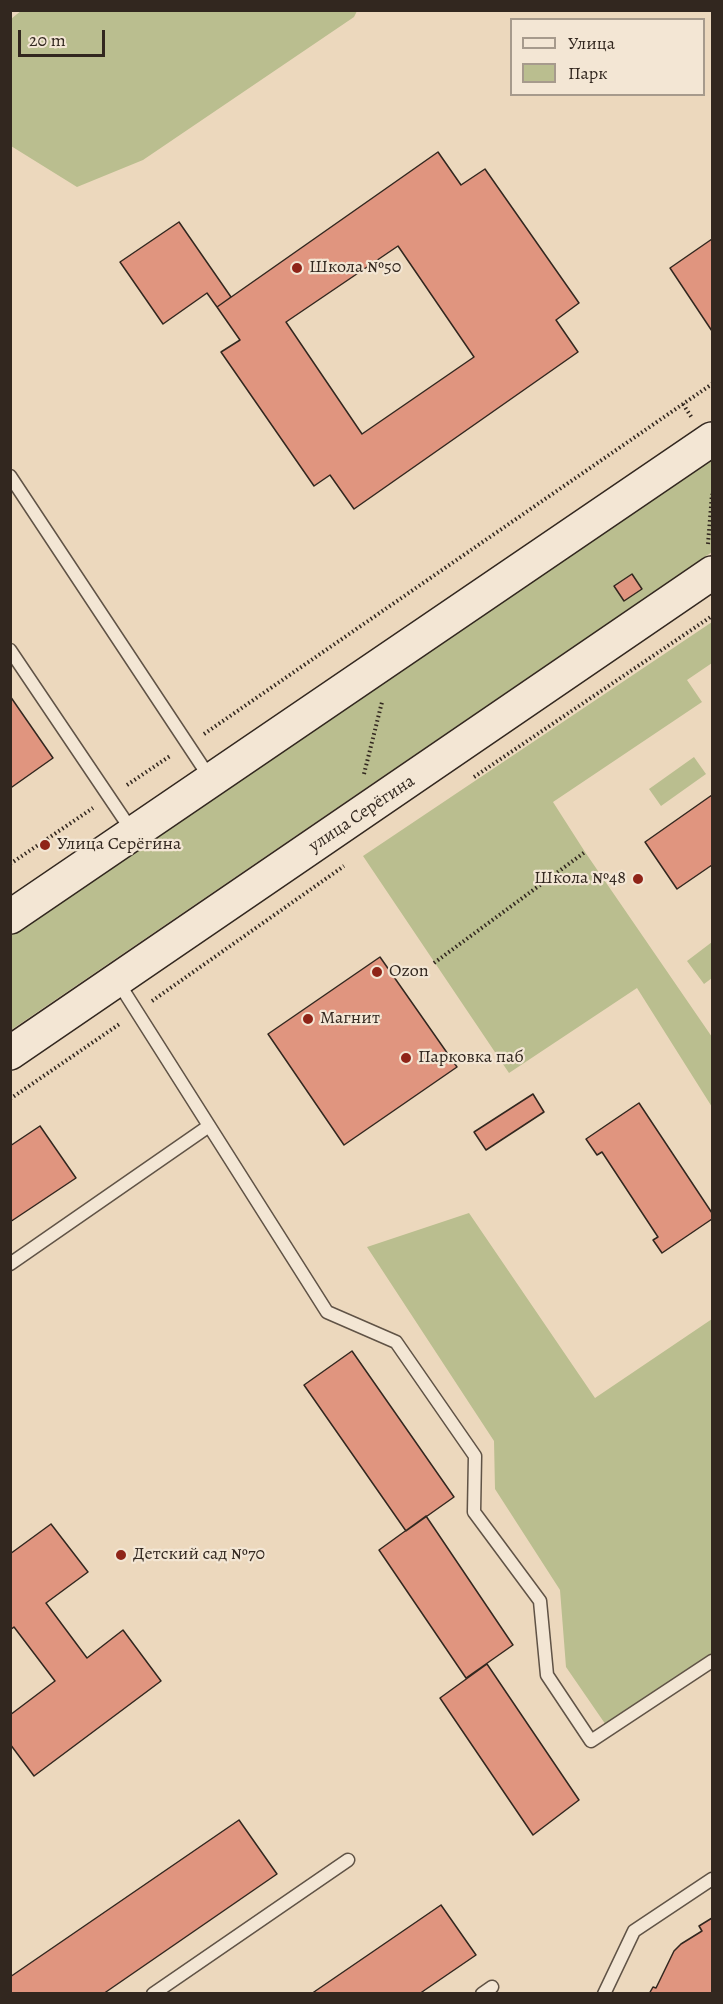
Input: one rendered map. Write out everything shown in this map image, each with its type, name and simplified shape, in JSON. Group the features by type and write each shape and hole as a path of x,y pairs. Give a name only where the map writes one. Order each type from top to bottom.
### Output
{"main road":[{"path":"10,917 712,440"},
{"name":"улица Серёгина","path":"10,1053 118,981 710,564"}],"lane":[{"path":"10,476 212,781"},
{"path":"10,650 133,833"},
{"path":"118,981 327,1312 396,1342 475,1456 474,1512 540,1601 547,1675 591,1742 712,1661"},
{"path":"10,1264 209,1126"},
{"path":"153,1994 348,1860"},
{"path":"604,1994 634,1931 712,1879"}],"path":[{"path":"10,864 712,384"},
{"path":"710,564 712,494"},
{"path":"466,782 712,616"},
{"path":"363,780 384,693"},
{"path":"434,963 585,852"},
{"path":"143,1007 348,863"},
{"path":"10,1099 123,1021"}],"green space":[{"path":"22,10 357,11 354,17 143,160 77,187 11,146 11,19"},
{"path":"712,458 712,552 11,1030 10,934"},
{"path":"712,622 712,663 687,680 702,702 553,802 712,1037 712,1107 637,988 509,1073 363,856"},
{"path":"694,757 706,774 661,806 649,789"},
{"path":"712,942 712,978 704,984 687,961"},
{"path":"469,1213 595,1398 712,1319 712,1658 608,1728 566,1667 560,1590 495,1489 494,1441 367,1247"}],"building":[{"path":"438,152 461,185 485,169 579,303 556,320 578,352 354,509 330,475 314,486 221,352 240,340 217,307","holes":["398,246 474,357 362,434 286,322"]},
{"path":"179,222 231,297 217,307 207,293 163,324 120,262"},
{"path":"712,239 712,331 670,268"},
{"path":"632,574 642,589 624,601 614,586"},
{"path":"10,696 53,758 12,787 10,785"},
{"path":"712,795 712,865 677,889 645,842"},
{"path":"380,957 457,1067 344,1145 268,1034"},
{"path":"533,1094 544,1112 486,1150 474,1132"},
{"path":"639,1103 712,1213 712,1219 662,1253 653,1240 658,1237 602,1152 597,1155 586,1139"},
{"path":"40,1126 76,1178 10,1222 10,1146"},
{"path":"352,1351 454,1497 406,1531 304,1385"},
{"path":"426,1516 513,1645 466,1678 379,1550"},
{"path":"51,1524 88,1572 46,1603 87,1658 123,1630 161,1681 34,1776 10,1744 10,1715 55,1681 14,1627 10,1630 10,1554"},
{"path":"487,1664 579,1800 533,1835 440,1698"},
{"path":"239,1820 277,1874 103,1994 10,1994 10,1977"},
{"path":"441,1905 476,1955 419,1994 311,1994"},
{"path":"712,1918 712,1994 649,1994 653,1987 656,1988 674,1951 702,1931 699,1926"}],"place":[{"name":"Школа №50","path":"297,268"},
{"name":"Улица Серёгина","path":"45,845"},
{"name":"Школа №48","path":"638,879"},
{"name":"Ozon","path":"377,972"},
{"name":"Магнит","path":"308,1019"},
{"name":"Парковка паб","path":"406,1058"},
{"name":"Детский сад №70","path":"121,1555"}]}
